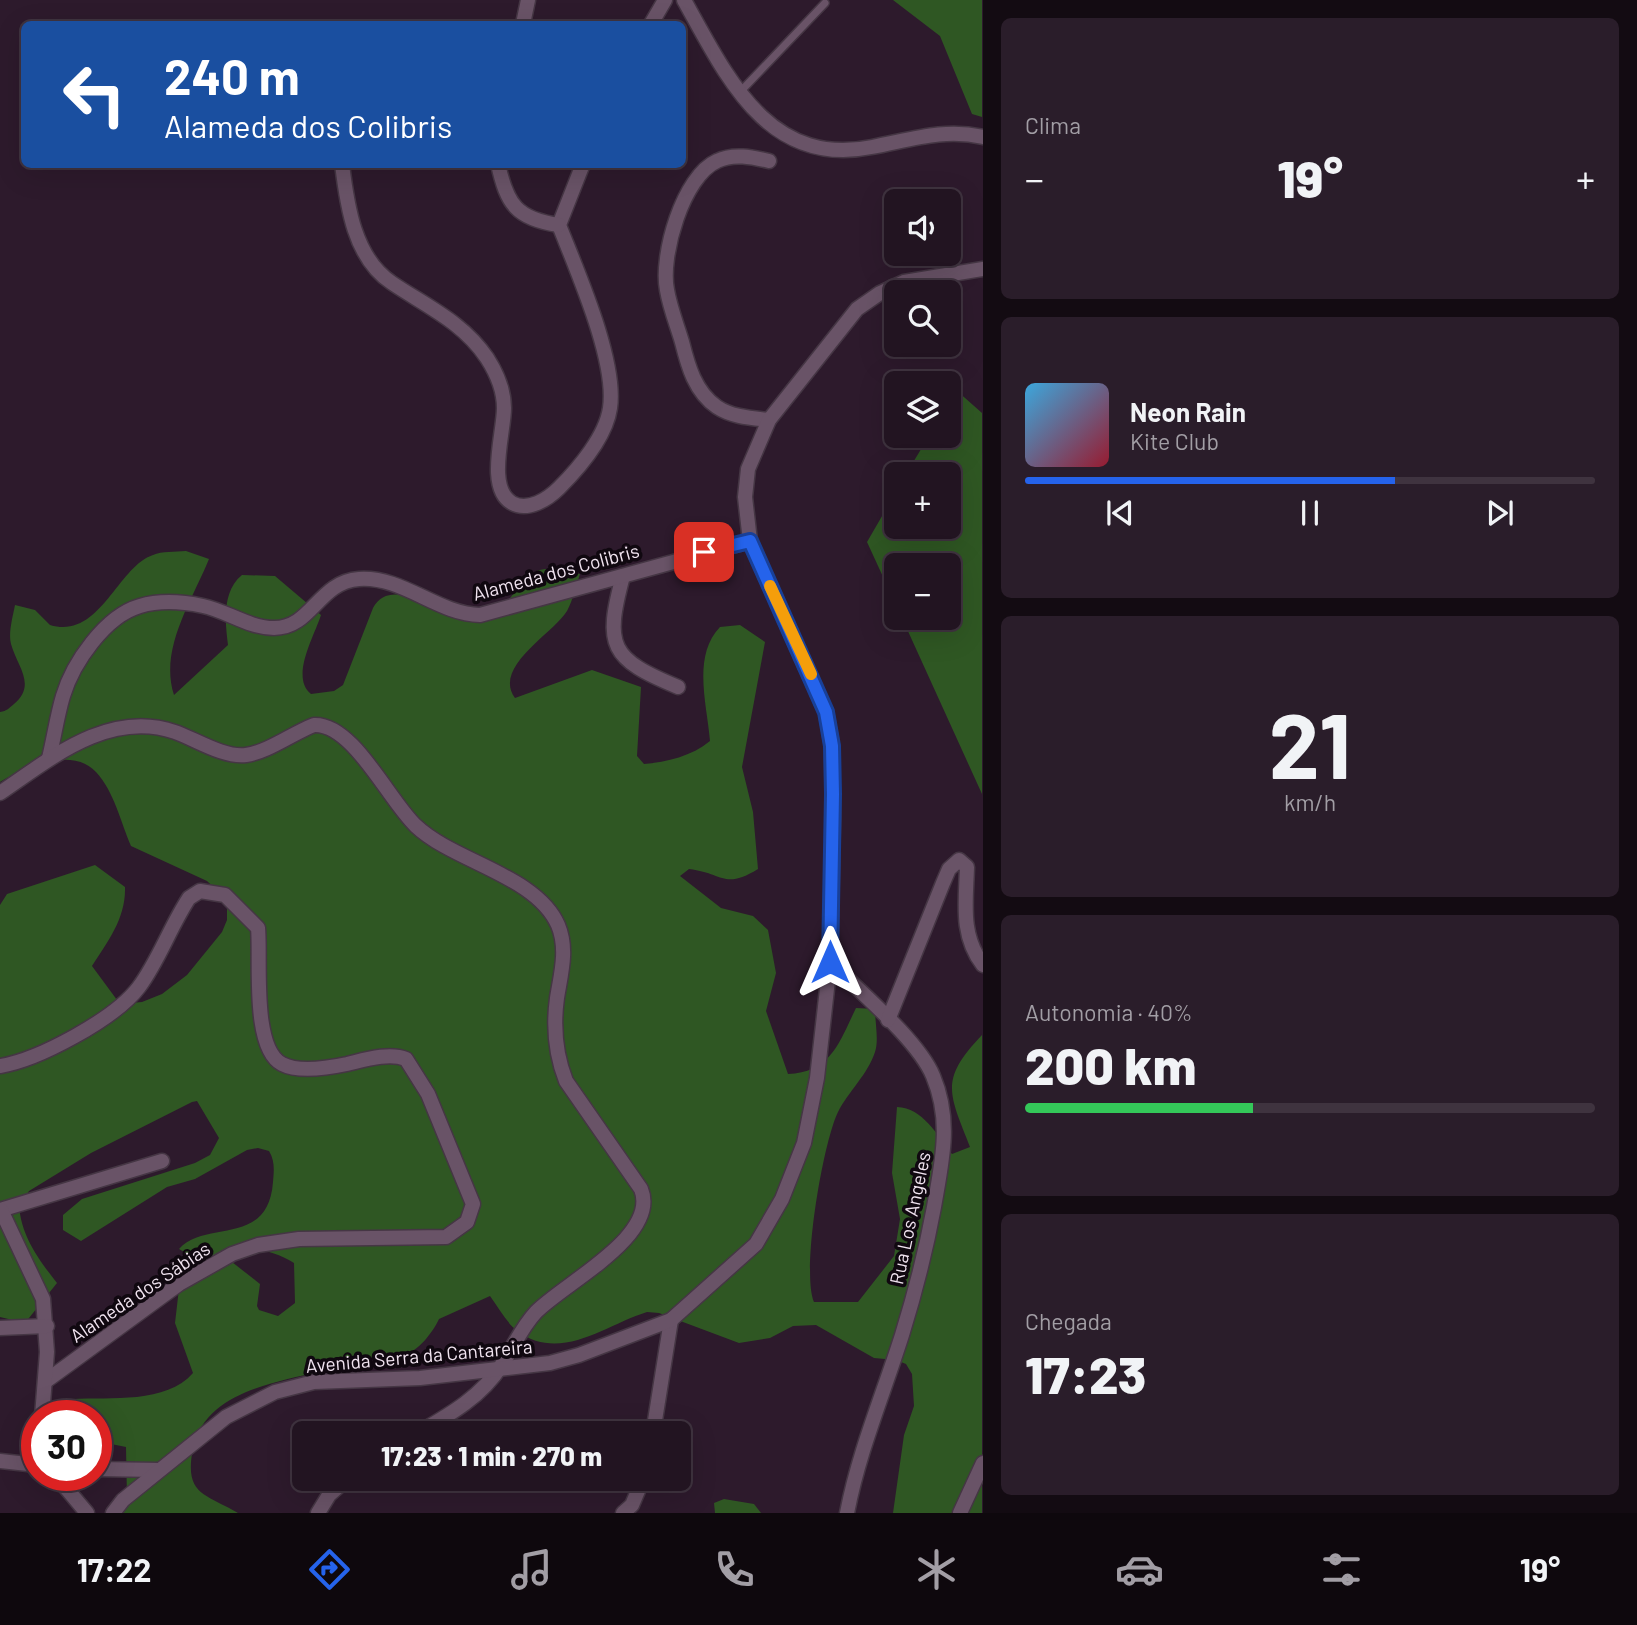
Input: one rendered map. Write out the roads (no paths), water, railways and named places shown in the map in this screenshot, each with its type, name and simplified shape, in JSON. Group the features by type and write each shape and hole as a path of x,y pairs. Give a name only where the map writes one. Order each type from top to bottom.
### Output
{"street":[{"path":"524,21 528,0"},
{"path":"653,21 665,0"},
{"path":"684,0 718,60 740,92 771,126 792,141 837,152 950,132 982,137"},
{"path":"769,161 729,156 700,172 682,207 665,261 666,290 689,367 698,386 718,408 748,418 769,420"},
{"path":"342,168 348,212 373,265 391,283 460,326 487,358 501,386 504,405 497,466 500,488 507,499 522,506 534,505 559,488 604,429 610,410 611,387 606,363 559,225 581,168"},
{"path":"499,168 508,198 521,215 538,222 559,225"},
{"name":"Avenida Serra da Cantareira","path":"113,1513 123,1500 226,1417 275,1392 314,1381 420,1378 550,1363 579,1355 671,1320 756,1244 782,1199 807,1130 817,1078 830,962 833,782 832,746 826,712 750,541 745,497 748,469 769,420 857,309 904,282 982,269"},
{"name":"Alameda dos Colibris","path":"49,758 63,695 78,661 100,632 137,606 174,603 205,607 258,626 276,628 293,623 307,614 332,586 359,579 389,582 444,606 480,615 750,541"},
{"path":"623,576 611,624 613,639 619,651 635,666 678,687"},
{"path":"0,793 49,758 102,731 124,728 168,730 234,754 247,755 314,725 325,724 344,737 415,826 433,840 528,891 548,909 562,940 564,964 557,999 555,1039 558,1061 566,1081 641,1189 645,1206 641,1218 615,1250 571,1281 534,1314 500,1368 474,1398 437,1421"},
{"path":"888,1020 946,876 956,862 964,861 967,867 964,894 967,930 982,965"},
{"name":"Alameda dos Sábias","path":"0,1066 13,1064 69,1038 116,1010 138,989 188,898 200,891 218,893 239,907 258,928 259,998 272,1053 281,1064 306,1069 388,1057 406,1059 428,1094 473,1204 467,1222 446,1237 299,1239 258,1245 232,1254 179,1284 46,1381"},
{"name":"Rua Los Angeles","path":"830,962 918,1052 933,1075 946,1129 944,1155 924,1257 901,1336 862,1449 848,1513"},
{"path":"44,1400 47,1326 43,1299 0,1210 162,1161"},
{"path":"655,1421 671,1320"},
{"path":"0,1328 47,1326"},
{"path":"0,1461 21,1463"},
{"path":"960,1513 982,1463"},
{"path":"112,1469 159,1470"},
{"path":"66,1491 87,1513"},
{"path":"318,1513 334,1491"},
{"path":"623,1513 632,1504 638,1491"}],"lane":[{"path":"740,92 825,3"}]}
